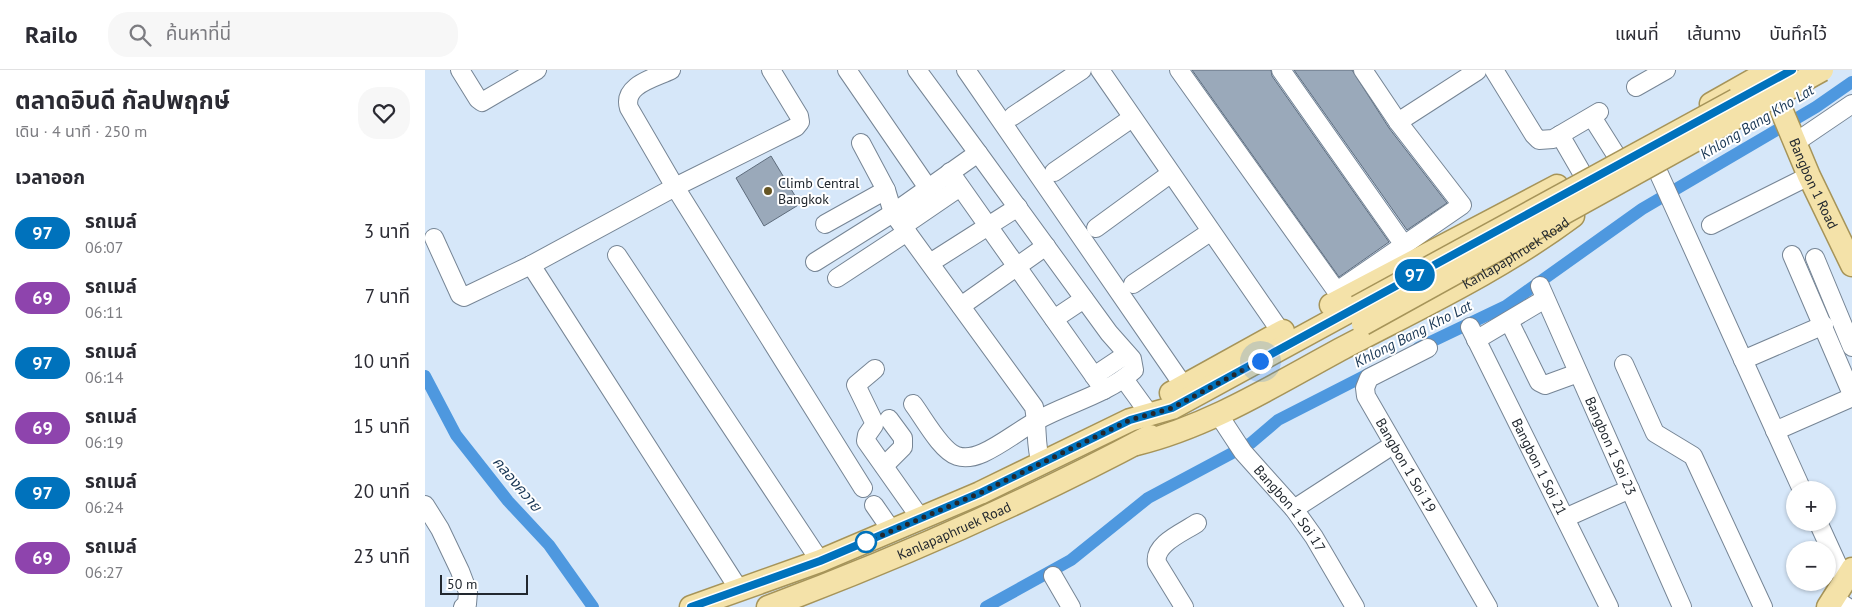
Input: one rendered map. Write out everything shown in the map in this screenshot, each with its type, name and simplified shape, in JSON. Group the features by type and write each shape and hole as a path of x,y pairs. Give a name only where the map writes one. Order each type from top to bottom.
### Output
{"main road":[{"name":"Kanlapaphruek Road","path":"768,607 907,553 971,525 1136,444 1792,70"},
{"name":"Kanlapaphruek Road","path":"1137,414 1172,408 1360,315 1822,70"},
{"name":"Kanlapaphruek Road","path":"1136,444 1223,423 1235,407 1475,278 1531,245 1607,192 1787,122 1831,70"},
{"name":"Kanlapaphruek Road","path":"691,607 820,561 921,519 1041,464 1137,414 1183,385 1511,209 1582,173 1767,71"},
{"name":"Bangbon 1 Road","path":"1767,71 1809,176 1850,253"},
{"path":"1511,209 1522,214 1531,228 1533,239 1531,245"}],"street":[{"path":"460,70 478,99 482,102 537,70"},
{"path":"671,70 632,89 628,102 675,187 863,488"},
{"path":"435,238 460,295 464,297 531,266 675,187 796,127 800,122 799,116 771,70"},
{"path":"847,70 928,188"},
{"path":"917,70 1084,299 1135,365 1134,370 1124,379 1099,383"},
{"path":"966,70 1183,385"},
{"path":"1013,116 1082,70"},
{"path":"1099,70 1281,332"},
{"path":"1179,70 1335,289 1343,286 1462,205 1398,122 1363,70"},
{"path":"1281,70 1404,245"},
{"path":"1636,88 1666,70"},
{"path":"1398,122 1486,71 1534,135 1545,140 1560,135 1595,115 1615,155"},
{"path":"1787,122 1852,104"},
{"path":"1054,172 1132,118"},
{"path":"1560,135 1582,173"},
{"path":"861,143 901,224 1034,407 1037,420 1035,442 1041,464"},
{"path":"815,262 901,224 928,188 978,153"},
{"path":"950,172 1099,383"},
{"path":"1658,172 1798,481"},
{"path":"1096,228 1170,174"},
{"path":"1711,225 1809,176"},
{"path":"837,278 901,224 960,187"},
{"path":"825,224 885,190"},
{"path":"930,263 1018,207"},
{"path":"1133,284 1210,232"},
{"path":"961,306 1047,246"},
{"path":"617,255 820,561"},
{"path":"1775,431 1847,399 1852,392 1793,255"},
{"path":"1815,258 1845,308 1852,347"},
{"path":"531,266 740,591"},
{"name":"Bangbon 1 Soi 23","path":"1509,322 1542,293 1682,607"},
{"path":"1054,319 1084,299"},
{"path":"1743,360 1845,308"},
{"path":"1509,322 1539,382 1545,385 1578,373"},
{"name":"Bangbon 1 Soi 21","path":"1509,322 1473,334 1609,607"},
{"name":"Bangbon 1 Soi 19","path":"1427,348 1374,374 1369,378 1365,388 1366,396 1488,607"},
{"path":"913,404 942,445 955,456 967,458 985,452 1099,383 1127,354"},
{"path":"1624,364 1655,433 1693,456 1763,607"},
{"path":"875,369 856,385 874,425 867,434 866,441 921,519"},
{"path":"1124,379 1137,414"},
{"path":"884,466 903,447 903,438 889,419"},
{"name":"Bangbon 1 Soi 17","path":"1223,423 1243,452 1294,509 1355,607"},
{"path":"1294,509 1385,450"},
{"path":"1565,518 1630,489"},
{"path":"425,505 440,529 468,592 467,604 463,607"},
{"path":"874,505 892,531"},
{"path":"1184,607 1157,563 1155,556 1161,547 1197,523"},
{"path":"1821,531 1841,592"},
{"path":"1053,576 1071,607"}],"building":[{"path":"1192,70 1271,70 1272,76 1389,242 1339,277"},
{"path":"1294,70 1352,70 1389,128 1447,203 1407,230"},
{"name":"Climb Central Bangkok","path":"771,156 800,204 764,226 736,178"}],"waterway":[{"name":"Khlong Bang Kho Lat","path":"1418,348 1506,306 1642,209 1816,107 1852,82"},
{"name":"Khlong Bang Kho Lat","path":"986,607 1071,560 1148,498 1251,443 1278,420 1374,371"},
{"name":"คลองควาย","path":"425,376 456,435 508,501 549,545 593,607"}],"bus line":[{"name":"97","path":"691,607 820,561 980,493 1130,420 1172,408 1227,380 1792,70"}],"place":[{"name":"Climb Central Bangkok","path":"768,191"}],"route":[{"path":"866,542 980,493 1130,420 1172,408 1260,361"}]}
